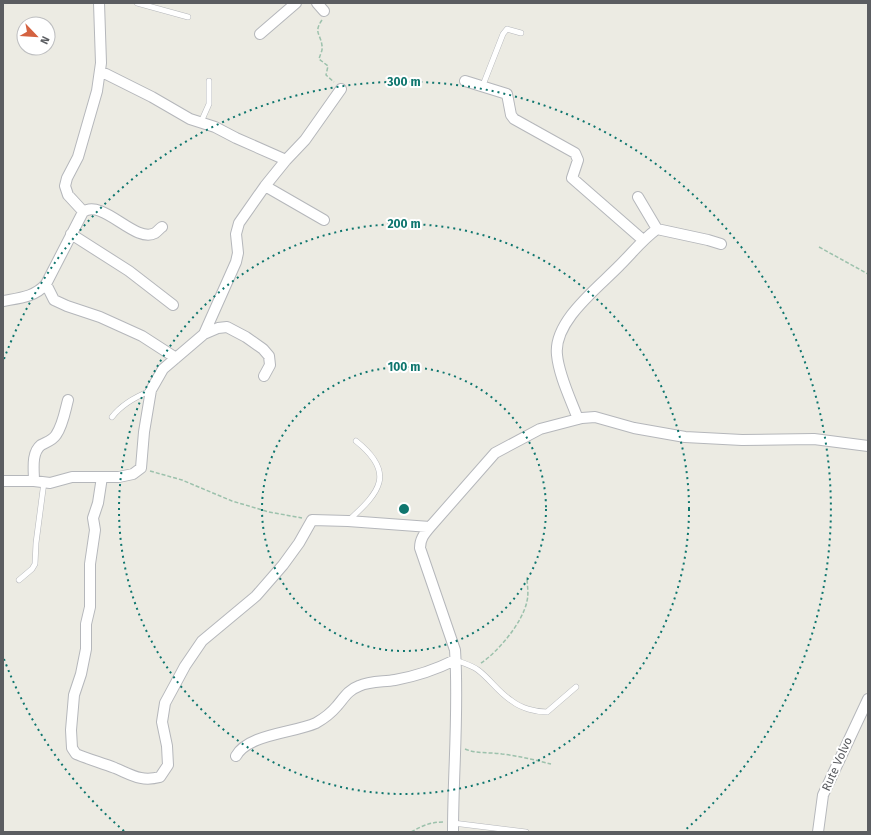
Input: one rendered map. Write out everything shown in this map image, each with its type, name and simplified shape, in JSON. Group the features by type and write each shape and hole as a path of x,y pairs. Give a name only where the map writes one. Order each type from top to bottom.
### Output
{"street":[{"path":"83,212 68,195 65,186 67,178 78,157 100,73 99,3"},
{"path":"260,34 296,3"},
{"path":"317,3 324,11"},
{"path":"100,73 106,74 190,119 215,127 286,160"},
{"path":"465,80 507,94 511,115 514,119 575,153 578,160 572,178 643,240"},
{"path":"204,334 236,262 238,253 236,234 239,223 265,186 286,160 305,140 341,89"},
{"path":"265,186 324,220"},
{"path":"638,196 657,229 721,244"},
{"path":"3,301 28,296 43,288 71,234 79,223 83,212 87,210 92,209 101,211 132,229 146,234 155,233 162,226"},
{"path":"578,419 560,369 557,355 558,341 565,325 582,304 620,266 643,240 657,229"},
{"path":"71,234 129,271 173,305"},
{"path":"46,284 54,300 100,317 142,336 176,358"},
{"path":"3,481 39,481 50,483 72,477 102,478 133,474 141,468 144,432 151,390 164,369 204,334 218,328 227,327 246,337 263,349 269,356 270,365 264,376"},
{"path":"39,481 34,460 37,451 40,446 53,439 57,434 68,400"},
{"path":"453,828 455,746 454,650 420,548 422,538 430,527 495,453 540,429 578,419 595,417 634,428 685,437 742,440 814,439 868,446"},
{"path":"102,478 94,518 95,530 90,564 90,607 86,624 86,649 81,674 74,695 71,730 72,748 76,754 114,767 132,776 149,780 160,778 168,765 167,746 162,722 165,703 185,666 202,641 256,596 300,543 312,520 430,527"},
{"path":"236,756 240,749 246,745 270,736 316,723 336,708 352,689 360,685 396,680 434,670 455,660"},
{"name":"Rute Volvo","path":"818,832 823,795 868,699"}],"lane":[{"path":"137,3 188,17"},
{"path":"483,86 503,34 507,29 521,33"},
{"path":"201,122 209,104 209,81"},
{"path":"112,417 120,408 136,397 151,390"},
{"path":"348,521 375,493 380,482 380,473 375,460 368,451 356,441"},
{"path":"19,580 32,569 35,564 39,481"},
{"path":"455,660 472,667 491,680 511,701 523,707 540,712 547,712 551,710 576,687"},
{"path":"453,828 526,832"}],"path":[{"path":"324,11 324,17 318,26 317,31 322,46 319,59 328,66 326,75 341,89"},
{"path":"819,247 868,274"},
{"path":"141,468 182,480 232,501 269,512 312,520"},
{"path":"472,667 483,662 514,630 527,602 527,576"},
{"path":"455,746 473,753 514,756 551,764"},
{"path":"411,832 432,822 453,828"}]}
